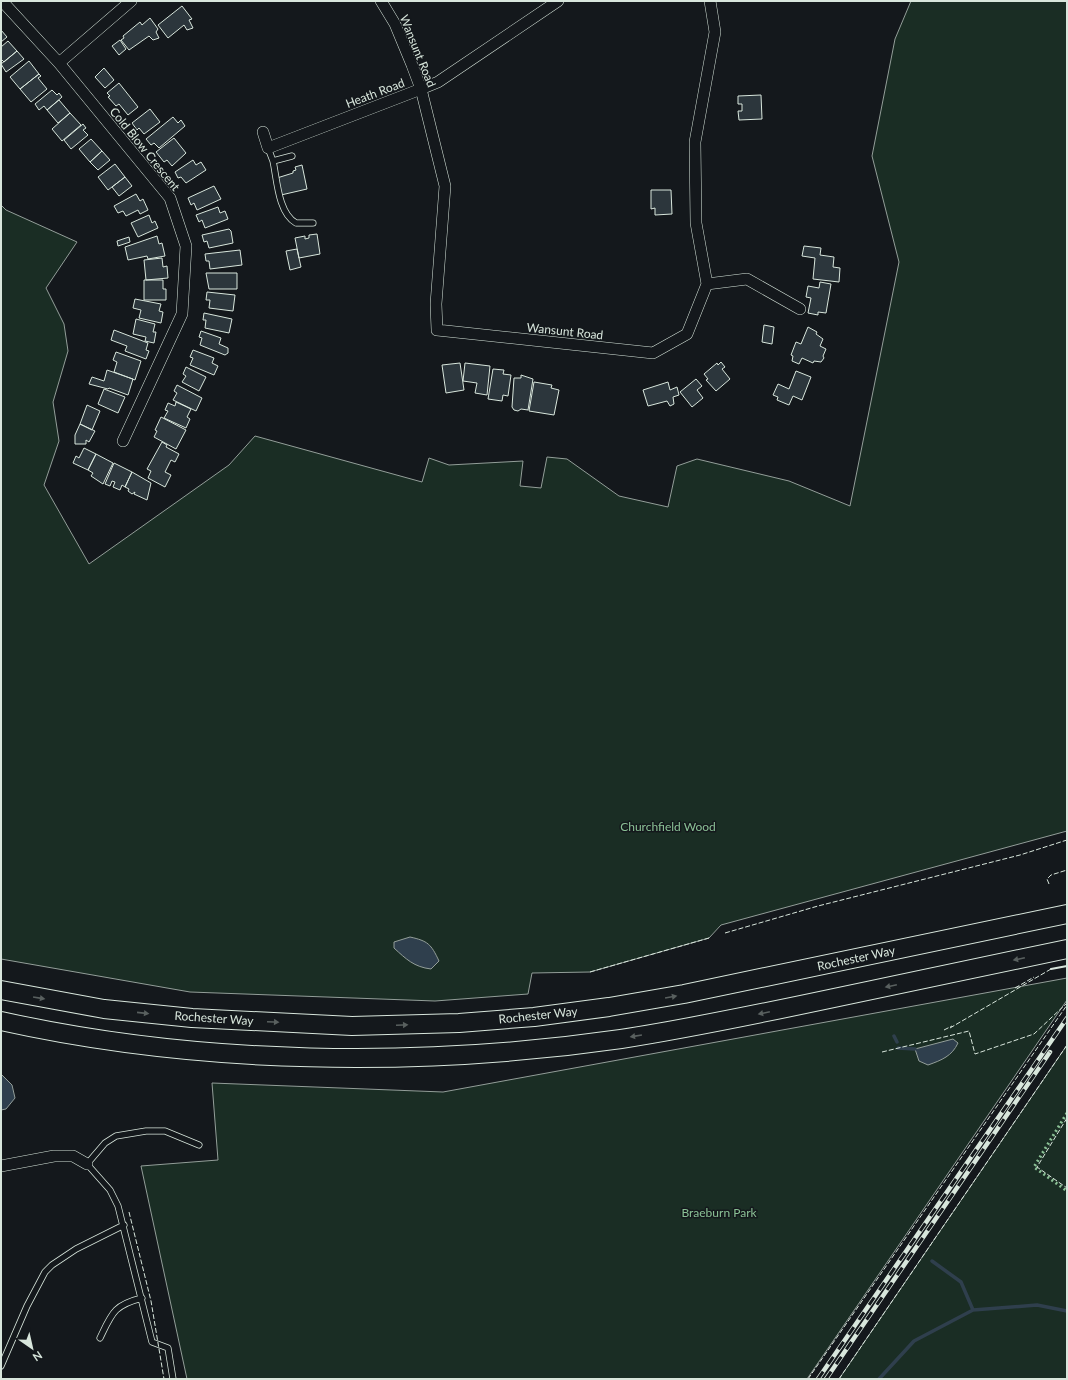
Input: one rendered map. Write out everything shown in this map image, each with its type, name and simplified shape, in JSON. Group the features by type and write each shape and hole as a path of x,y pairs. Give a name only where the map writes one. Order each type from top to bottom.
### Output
{"highway":[{"name":"Rochester Way","path":"1,990 104,1009 192,1018 352,1026 459,1023 534,1017 609,1007 684,994 1064,915"},
{"path":"1,1020 114,1041 199,1050 286,1056 372,1057 454,1055 619,1039 701,1026 1062,950"}],"street":[{"name":"Cold Blow Crescent","path":"2,1 59,63 170,198 186,246 182,314 123,441"},
{"path":"59,63 131,1"},
{"name":"Wansunt Road","path":"381,1 395,24 420,90 445,186 436,304 437,330 652,353 687,334 707,284"},
{"name":"Heath Road","path":"268,148 438,82 558,1"},
{"path":"710,1 715,32 695,142 696,223 707,284 747,279 800,309"},
{"path":"264,132 268,148"},
{"path":"1,1166 54,1156 73,1156 87,1164"}],"lane":[{"path":"268,148 281,202 287,215 296,223 313,222"},
{"path":"272,161 292,156"},
{"path":"173,1379 168,1348 152,1342 124,1225 118,1206 110,1190 87,1164 105,1143 116,1136 146,1131 165,1131 199,1145"},
{"path":"1,1366 27,1306 45,1272 52,1264 76,1249 124,1225"},
{"path":"100,1338 112,1312 128,1302 142,1298"}],"green space":[{"name":"Churchfield Wood","path":"911,1 1067,1 1067,831 721,925 709,938 590,972 532,973 528,994 435,1001 190,992 1,959 1,205 6,210 77,242 46,288 64,324 68,351 53,402 59,441 44,485 89,564 229,465 255,436 422,482 429,458 449,465 523,461 520,486 541,488 547,457 567,459 619,496 668,507 677,466 697,459 789,481 850,506 899,262 872,156 895,39"},
{"name":"Braeburn Park","path":"1067,978 1067,1000 807,1379 187,1379 141,1166 218,1160 212,1083 443,1092"},
{"path":"1067,1045 1067,1379 839,1379"}],"water":[{"path":"410,937 425,942 434,951 439,961 431,969 415,964 406,959 394,948 394,942"},
{"path":"953,1039 958,1043 953,1051 946,1057 928,1065 919,1061 915,1049"},
{"path":"1,1074 12,1085 15,1098 6,1109 1,1110"}],"building":[{"path":"182,6 192,19 189,20 193,28 187,30 184,25 168,38 158,25"},
{"path":"150,18 158,29 156,32 159,38 153,40 149,36 129,50 121,40 124,38 123,36 140,22 142,25"},
{"path":"1,30 7,37 1,42"},
{"path":"120,40 126,49 119,55 112,46"},
{"path":"8,41 17,51 4,62 1,59 1,47"},
{"path":"17,51 24,59 6,72 1,64"},
{"path":"29,61 39,74 20,89 10,77"},
{"path":"104,68 114,80 105,88 95,77"},
{"path":"39,74 41,76 38,78 47,89 31,102 20,89"},
{"path":"119,83 138,107 128,115 119,104 116,106 108,97 110,96 107,93"},
{"path":"52,90 57,95 59,93 62,97 47,110 44,106 39,110 35,104"},
{"path":"761,95 762,119 739,120 738,111 742,111 742,104 738,104 738,96"},
{"path":"59,100 70,113 58,123 47,110"},
{"path":"150,109 160,122 144,134 139,128 137,130 132,123"},
{"path":"70,113 81,125 62,141 52,129"},
{"path":"173,117 178,123 181,120 185,126 159,148 154,143 151,145 146,139"},
{"path":"83,124 86,128 83,130 88,135 71,149 64,140"},
{"path":"174,138 186,153 172,166 167,160 164,162 156,152"},
{"path":"91,139 102,151 90,162 79,149"},
{"path":"102,151 110,160 98,170 90,162"},
{"path":"193,160 196,165 201,162 206,170 186,183 181,177 178,178 175,172"},
{"path":"115,164 125,177 108,190 98,177"},
{"path":"302,165 307,189 281,195 277,178 293,173 293,171 296,170 295,167"},
{"path":"125,177 132,186 119,196 112,187"},
{"path":"214,186 221,199 197,210 194,203 191,205 188,198"},
{"path":"651,190 671,190 672,214 655,215 655,208 651,209"},
{"path":"136,194 140,201 143,199 148,210 140,214 138,210 126,216 123,211 118,213 114,206"},
{"path":"218,207 220,213 225,211 228,219 205,228 202,220 199,222 196,215"},
{"path":"149,215 152,223 155,221 158,228 138,237 131,223"},
{"path":"229,229 231,231 233,243 209,248 207,241 204,242 202,235"},
{"path":"317,234 320,254 299,258 295,238 305,236 305,239 309,238 309,235"},
{"path":"157,236 159,244 162,243 165,256 148,259 147,256 128,260 125,247"},
{"path":"129,237 130,242 118,246 117,241"},
{"path":"804,246 821,248 820,255 834,257 833,267 840,268 839,282 813,279 815,258 802,256"},
{"path":"297,249 301,267 290,270 286,251"},
{"path":"240,250 242,265 210,269 209,261 206,261 205,254"},
{"path":"162,258 163,267 167,266 168,278 146,280 144,260"},
{"path":"206,273 237,273 237,289 209,289"},
{"path":"144,280 163,280 163,289 166,289 166,300 144,300"},
{"path":"820,282 831,284 826,313 818,312 818,315 808,313 811,298 806,297 808,286 819,288"},
{"path":"207,292 235,295 233,311 209,308 210,300 206,300"},
{"path":"135,299 161,304 159,311 163,312 161,323 139,318 141,310 133,308"},
{"path":"204,313 232,319 229,333 205,328 206,320 203,320"},
{"path":"136,319 155,324 153,332 156,332 154,343 145,341 146,337 133,334"},
{"path":"764,325 774,327 772,344 762,342"},
{"path":"808,327 817,332 816,334 823,339 820,346 826,349 823,356 824,358 821,362 814,361 813,363 802,358 799,364 792,361 793,356 791,355 796,342 801,344"},
{"path":"114,330 148,343 146,350 149,351 146,359 125,351 127,346 111,340"},
{"path":"201,331 221,338 219,344 228,348 228,353 225,355 200,345 202,338 199,337"},
{"path":"193,350 214,358 212,363 218,366 214,375 190,365 193,358 190,357"},
{"path":"116,352 141,361 135,380 114,372 117,362 113,360"},
{"path":"721,362 725,367 722,369 730,379 716,391 706,380 708,379 704,374 717,363 718,365"},
{"path":"460,363 464,390 446,393 442,365"},
{"path":"465,363 490,366 487,395 475,393 477,383 463,381"},
{"path":"186,367 206,377 199,391 182,382 186,376 183,374"},
{"path":"493,369 504,370 503,374 511,375 508,396 503,395 502,401 488,399"},
{"path":"107,370 133,379 128,395 109,388 89,384 92,377 104,381"},
{"path":"796,371 811,377 802,400 793,396 789,405 777,400 778,397 773,395 778,384 789,389"},
{"path":"521,375 533,379 528,410 521,409 518,411 514,410 512,407 514,378 521,378"},
{"path":"696,379 702,386 697,390 703,398 692,407 680,392"},
{"path":"534,382 552,385 551,388 559,390 554,415 529,411"},
{"path":"668,382 670,390 677,387 679,395 673,397 674,404 670,406 667,401 648,406 643,390"},
{"path":"177,385 202,398 196,411 173,400 177,393 174,391"},
{"path":"104,389 125,397 118,413 98,404"},
{"path":"176,402 191,409 187,417 190,419 186,428 164,418 168,411 165,410 168,403 175,406"},
{"path":"87,405 100,411 92,430 80,424"},
{"path":"161,417 186,430 176,449 154,437 157,431 155,430"},
{"path":"80,424 95,431 89,442 86,440 86,444 75,444 75,435"},
{"path":"162,442 167,445 166,447 179,454 175,462 171,460 165,472 171,475 165,487 148,478 151,471 147,469"},
{"path":"84,448 96,454 88,470 73,463 76,456 79,458"},
{"path":"96,454 113,463 103,484 91,476 93,473 88,470"},
{"path":"114,463 132,472 125,487 122,485 120,490 113,487 115,482 112,481 110,486 105,484"},
{"path":"132,472 151,483 147,500 134,494 135,492 132,494 128,491 129,489 125,487"}],"waterway":[{"path":"894,1036 897,1042"},
{"path":"898,1048 915,1049"},
{"path":"932,1261 961,1282 973,1310"},
{"path":"879,1379 914,1341 973,1310 1037,1305 1067,1311"}],"railway":[{"path":"818,1379 1067,1018"},
{"path":"826,1379 1050,1052"}],"hedge":[{"path":"1067,1113 1034,1167 1067,1191"}],"fence":[{"path":"725,933 818,906 1020,855 1067,840"},
{"path":"1049,884 1047,879 1051,875 1067,870"},
{"path":"590,972 709,938"},
{"path":"950,1028 1051,969"},
{"path":"1015,988 1034,977"},
{"path":"882,1052 969,1031 975,1054 1034,1034 1067,1003"},
{"path":"808,1379 1067,1005"},
{"path":"944,1030 952,1026"},
{"path":"839,1379 1067,1045"},
{"path":"1067,1118 1037,1167 1067,1188"},
{"path":"129,1212 151,1301 164,1379"}],"wall":[{"path":"1051,969 1067,966"}]}
